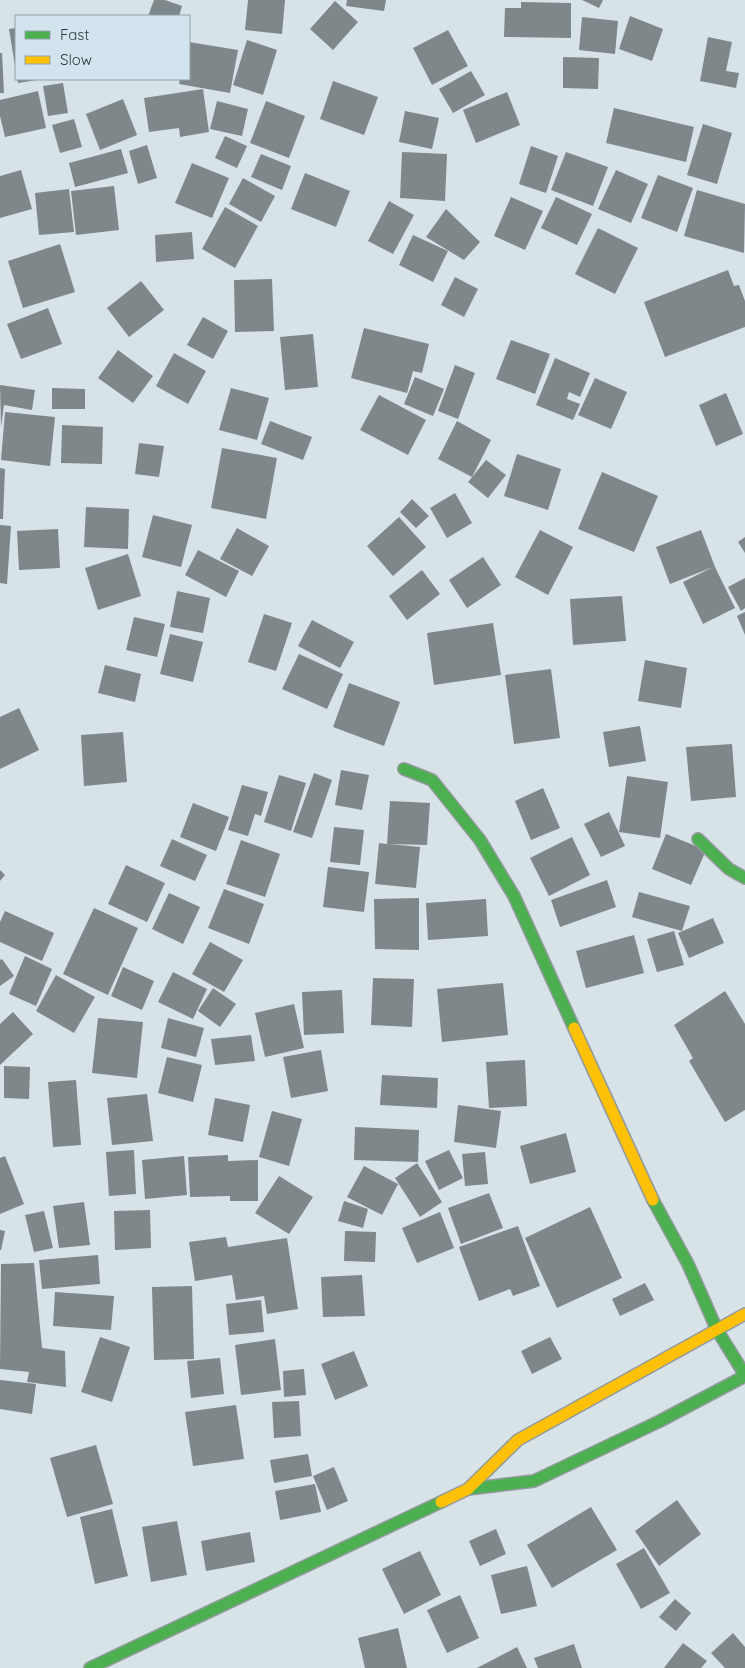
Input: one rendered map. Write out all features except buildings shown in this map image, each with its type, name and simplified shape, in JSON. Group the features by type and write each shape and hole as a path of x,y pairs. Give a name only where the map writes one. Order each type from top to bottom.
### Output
{"street":[{"path":"90,1668 468,1489 534,1481 660,1421 745,1376 717,1330 688,1264 650,1194 514,896 480,840 450,800 432,780 404,769"},
{"path":"698,839 729,869 745,878"},
{"path":"468,1489 518,1440 745,1314"}],"traffic: fast":[{"path":"404,769 432,780 480,840 514,896 574,1028"},
{"path":"698,839 729,869 745,878"},
{"path":"653,1200 688,1264 717,1330 745,1375"},
{"path":"468,1489 534,1481 660,1421 745,1376"},
{"path":"90,1668 441,1502"}],"traffic: slow":[{"path":"574,1028 653,1200"},
{"path":"441,1502 468,1489 518,1440 745,1314"}]}
